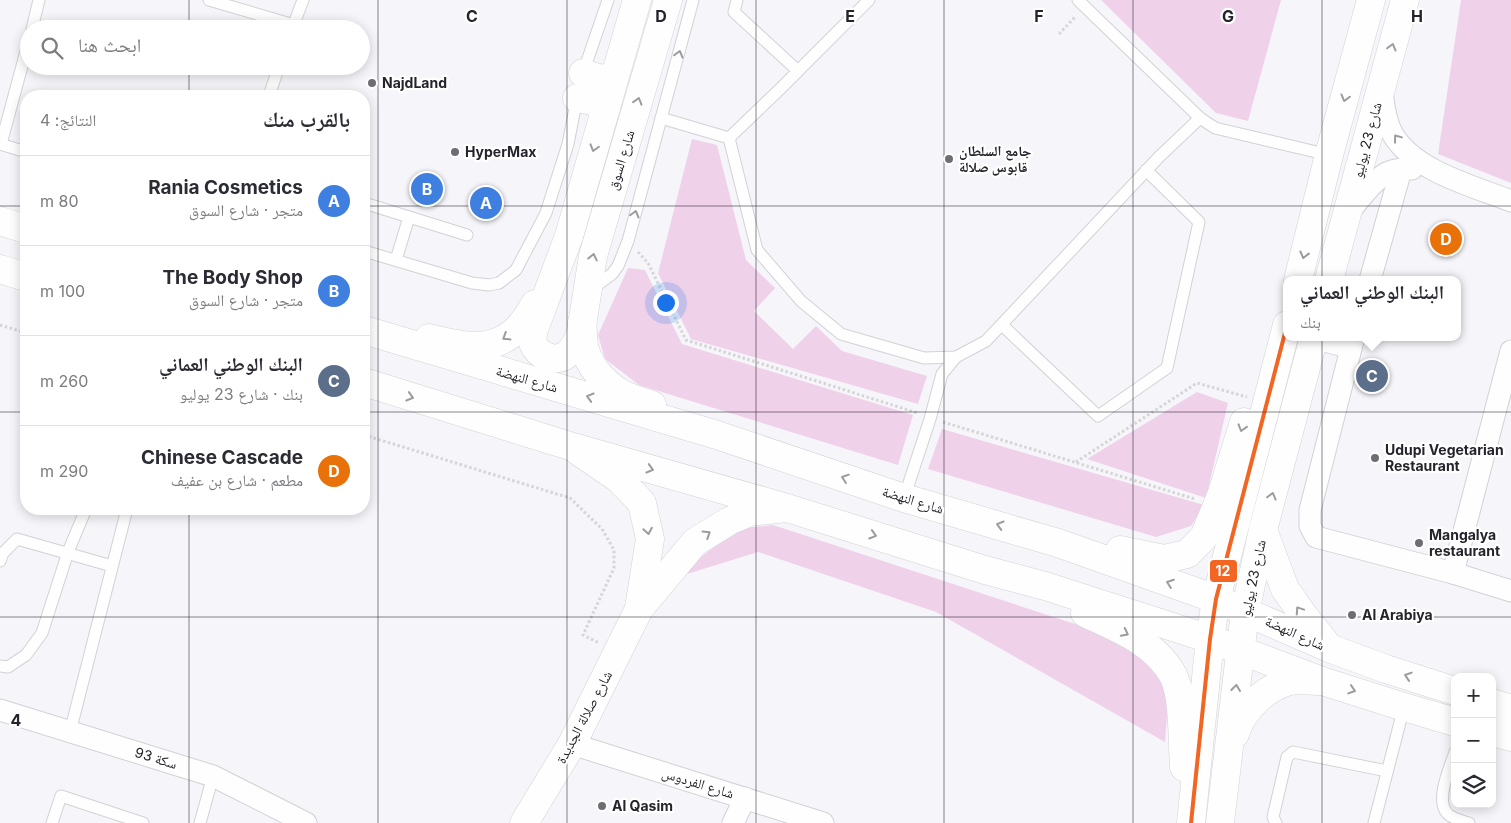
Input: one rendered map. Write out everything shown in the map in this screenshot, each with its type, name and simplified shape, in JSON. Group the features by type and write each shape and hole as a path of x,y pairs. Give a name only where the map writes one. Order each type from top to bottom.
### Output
{"main road":[{"name":"شارع السوق","path":"636,0 569,236 533,332 533,342 539,352 547,357 557,358 566,356 578,340 593,256 668,0"},
{"path":"1299,276 1329,155 1371,0"},
{"name":"شارع 23 يوليو","path":"1330,276 1405,0"},
{"path":"606,108 593,101 580,86 598,78 614,79"},
{"path":"0,221 20,227"},
{"path":"0,269 20,275"},
{"path":"370,332 397,331 464,346 489,345 501,341 514,332 549,288"},
{"path":"584,310 584,345 587,356 592,366 608,384 620,393 632,398 686,416 717,435"},
{"path":"1033,534 1164,559 1187,554 1204,537 1217,506 1247,412 1283,328"},
{"name":"شارع النهضة","path":"370,333 717,435 904,498 1033,534 1216,599 1330,648 1386,669 1451,690"},
{"name":"شارع 23 يوليو","path":"1191,823 1210,638 1216,599 1283,340"},
{"name":"شارع 23 يوليو","path":"1220,823 1246,612 1263,530 1313,341"},
{"path":"370,384 573,447 787,508 985,570 1046,586 1210,638 1322,680 1451,721"},
{"name":"شارع صلالة الجديدة","path":"573,447 619,479 642,503 650,539 639,609"},
{"name":"شارع صلالة الجديدة","path":"524,823 572,744 639,609 695,542 729,521 750,512 787,508"},
{"path":"1263,530 1286,589 1304,616 1330,648"},
{"path":"985,570 1055,604 1111,625 1140,640 1158,655 1173,675 1180,703 1187,823"},
{"path":"1227,762 1238,727 1252,704 1266,691 1291,681 1322,680"},
{"path":"1496,733 1511,737"}],"street":[{"path":"1381,88 1386,117 1393,134 1410,154 1432,170 1511,201"},
{"path":"1346,215 1386,173 1407,169 1432,170"},
{"path":"1371,276 1401,170"},
{"path":"1337,341 1353,343 1310,510 1310,526 1316,537 1453,573 1511,591"},
{"path":"1453,573 1511,351"},
{"name":"سكة 93","path":"0,710 213,776 306,823"},
{"name":"شارع الفردوس","path":"572,744 823,823"},
{"path":"733,823 745,798"}],"lane":[{"path":"34,20 39,0"},
{"path":"209,0 271,20"},
{"path":"295,20 302,0"},
{"path":"370,253 472,283 489,285 498,283 516,270 546,213 568,144 580,86 608,0"},
{"path":"584,310 593,287 612,274 618,266 628,241 693,0"},
{"path":"737,0 734,12 798,71"},
{"path":"729,138 869,0"},
{"path":"1082,3 1200,118 1215,128 1329,155"},
{"path":"20,72 0,144 20,150"},
{"path":"271,90 276,75"},
{"path":"661,118 729,138"},
{"path":"904,498 942,374 956,357 986,341 1146,170 1200,118"},
{"path":"729,138 757,250 801,301 841,334 924,358 956,357"},
{"path":"1002,325 1098,416 1167,368 1199,222 1146,170"},
{"path":"370,204 467,235"},
{"path":"396,260 409,217"},
{"path":"0,666 8,667 26,655 42,633 68,552 83,515"},
{"path":"70,732 125,515"},
{"path":"0,561 3,553 17,539 112,566"},
{"path":"1374,823 1404,707"},
{"path":"1276,823 1273,817 1286,757 1293,752 1387,771"},
{"path":"1451,763 1442,792 1443,804 1446,813 1456,819 1469,823"},
{"path":"200,823 213,776"},
{"path":"52,823 61,796 143,823"}],"path":[{"path":"1059,34 1082,3"},
{"path":"628,241 648,263 686,340 920,413 930,418 1217,506"},
{"path":"0,325 20,331"},
{"path":"1076,463 1197,383 1253,398"},
{"path":"370,437 570,498 602,530 614,550 614,568 583,635 617,653"}],"shaded area":[{"path":"1101,0 1281,0 1248,121 1216,113"},
{"path":"1461,0 1511,0 1511,183 1438,154"},
{"path":"692,139 717,145 746,260 775,288 754,311 793,349 816,326 842,351 927,376 918,404 691,339 658,273"},
{"path":"628,268 645,270 682,344 913,415 898,465 639,385 605,359 598,335"},
{"path":"1197,392 1228,403 1206,498 1087,459"},
{"path":"942,429 1204,505 1191,526 1156,537 928,469"},
{"path":"773,525 1133,643 1157,669 1168,702 1165,742 936,612 758,552 687,574 695,562 736,529"}],"transit line":[{"name":"12","path":"1191,823 1210,639 1216,599 1283,340"}],"place":[{"name":"NajdLand","path":"372,83"},
{"name":"HyperMax","path":"455,152"},
{"name":"جامع السلطان قابوس صلالة","path":"949,159"},
{"name":"The Body Shop","path":"427,189"},
{"name":"Rania Cosmetics","path":"486,203"},
{"name":"Chinese Cascade","path":"1446,239"},
{"name":"البنك الوطني العماني","path":"1372,376"},
{"name":"Udupi Vegetarian Restaurant","path":"1375,458"},
{"name":"Mangalya restaurant","path":"1419,543"},
{"name":"Al Arabiya","path":"1352,615"},
{"name":"Al Qasim","path":"602,806"}]}
